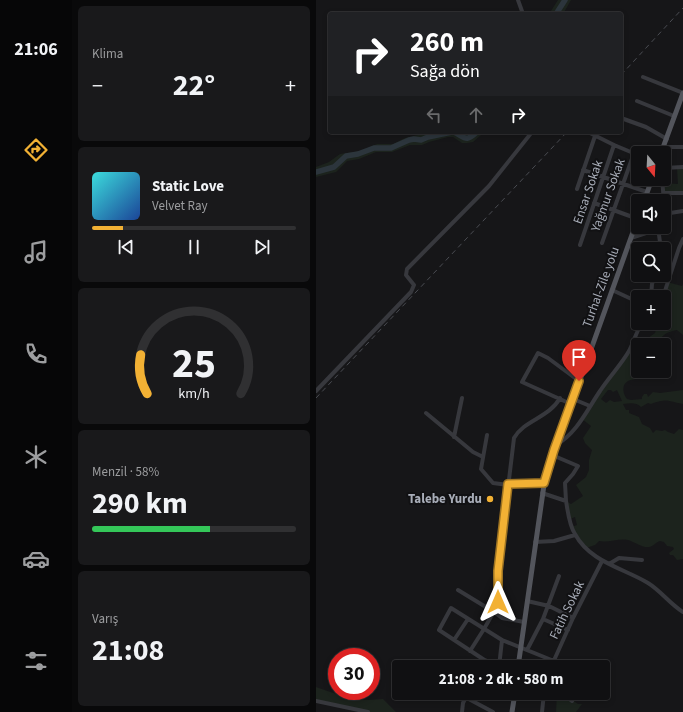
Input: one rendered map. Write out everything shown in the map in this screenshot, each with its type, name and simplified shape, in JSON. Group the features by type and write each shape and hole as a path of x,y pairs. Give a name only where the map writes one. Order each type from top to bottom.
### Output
{"main road":[{"path":"664,146 683,93"},
{"path":"647,192 649,186"},
{"name":"Turhal-Zile yolu","path":"519,660 544,483 552,455 632,234"},
{"path":"512,712 514,700"}],"street":[{"path":"518,0 522,12"},
{"path":"642,77 683,93"},
{"path":"637,101 674,116"},
{"path":"623,119 646,128 666,139"},
{"path":"316,391 411,292 414,286 406,275 407,269 489,186 530,134"},
{"path":"592,134 631,152"},
{"path":"577,189 595,136"},
{"name":"Ensar Sokak","path":"580,245 614,145"},
{"path":"671,147 683,147"},
{"name":"Yağmur Sokak","path":"602,243 631,166"},
{"path":"671,168 683,167"},
{"path":"583,170 647,192"},
{"path":"663,186 664,193 683,193"},
{"path":"594,203 631,216"},
{"path":"671,212 683,211"},
{"path":"631,238 641,234"},
{"path":"665,290 678,248 683,239"},
{"path":"612,290 631,299"},
{"path":"556,445 570,435 629,352 638,330"},
{"path":"579,381 548,358 538,353 522,382 542,392 590,406"},
{"path":"454,437 462,398"},
{"path":"470,651 494,612 498,602 498,571 515,437 529,425 552,410 560,398"},
{"path":"426,413 454,437 483,457"},
{"path":"487,436 482,470 493,483 544,483"},
{"path":"552,455 578,466 574,474 565,483 566,501 570,522 575,535 584,546 602,561 649,583 660,591 676,608 683,612"},
{"path":"542,493 566,501"},
{"path":"535,542 554,541 575,535"},
{"path":"609,564 619,558 642,560"},
{"name":"Fatih Sokak","path":"554,660 573,618 602,561"},
{"path":"527,650 549,606 559,576"},
{"path":"458,590 502,618 524,622"},
{"path":"527,601 549,606 573,618"},
{"path":"484,660 439,630 451,608 509,644 521,647 552,660"},
{"path":"454,640 468,619"},
{"path":"543,619 568,630"},
{"path":"500,660 502,640"},
{"path":"462,712 462,704 464,700"},
{"path":"475,700 493,712"},
{"path":"542,712 543,700"},
{"path":"316,701 368,712"}],"shaded area":[{"path":"558,0 571,0 564,12 550,12"},
{"path":"422,134 484,134 473,142 462,143 453,137 448,137 422,145 410,145 392,152 376,152 359,159 347,161 336,172 316,177 316,167 329,162 340,154 361,151 377,144 393,144 405,138"},
{"path":"683,167 683,193 663,193 663,186 671,186 671,184 678,184 677,168"},
{"path":"667,282 682,286 683,284 683,335 677,330 664,335 661,338 648,338 655,333 656,330 671,330 671,290 665,290"},
{"path":"631,350 631,378 638,378 629,380 624,385 624,395 627,399 642,399 644,394 647,394 648,397 653,392 660,393 683,390 683,404 670,401 661,401 651,404 648,403 641,407 630,403 623,404 626,410 629,410 629,413 639,417 642,424 650,428 653,433 656,430 665,430 674,434 679,429 683,430 683,559 677,560 673,555 670,555 669,553 674,549 673,547 667,546 664,542 660,541 646,547 628,540 599,541 595,545 586,548 572,527 577,525 575,517 570,519 566,501 571,504 583,496 576,485 586,477 589,470 589,460 592,450 585,443 583,438 591,426 582,419","holes":["608,390 613,392 617,390 622,401 614,402 610,400 606,403 601,399"]},
{"path":"316,687 328,691 328,700 383,699 396,712 368,712 316,701"},
{"path":"557,700 572,700 578,704 582,704 576,712 556,712"}],"waterway":[{"path":"557,12 565,0"},
{"path":"316,172 334,167 346,156 358,154 374,148 391,148 409,140 421,140 442,134"},
{"path":"458,134 465,138 474,134"}],"railway":[{"path":"623,73 683,8"},
{"path":"316,398 565,134"}],"place":[{"name":"Talebe Yurdu","path":"490,499"}],"route":[{"path":"498,602 498,571 508,484 544,483 554,450 579,381"}]}
